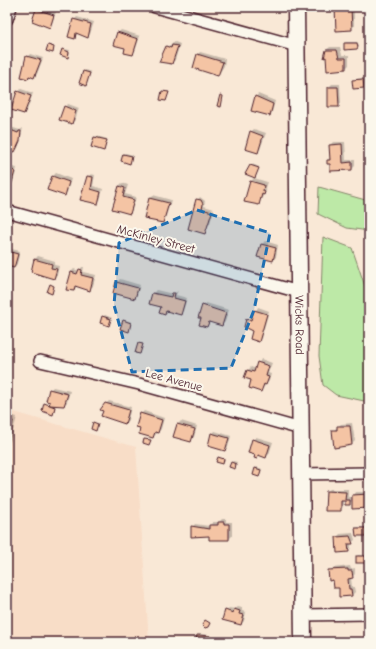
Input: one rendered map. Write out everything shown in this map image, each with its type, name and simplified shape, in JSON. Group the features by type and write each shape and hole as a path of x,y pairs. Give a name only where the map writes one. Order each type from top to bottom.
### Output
{"main road":[{"name":"Wicks Road","path":"296,7 303,642"}],"street":[{"path":"7,19 10,7"},
{"path":"155,7 297,46"},
{"name":"McKinley Street","path":"7,211 299,292"},
{"name":"Lee Avenue","path":"40,361 139,384 301,429"},
{"path":"301,474 369,472"},
{"path":"303,615 369,614"}],"highlighted area":[{"path":"197,210 270,233 254,310 231,368 132,372 114,305 119,243"}],"shaded area":[{"path":"7,410 136,447 149,642 7,642"}],"green space":[{"path":"319,187 369,201 369,231 347,228 318,214"},
{"path":"323,237 352,248 369,298 369,402 336,395 323,385 319,356"}],"building":[{"path":"351,7 352,30 336,31 335,8"},
{"path":"36,9 54,15 50,28 32,21"},
{"path":"73,19 91,24 88,38 76,33 75,39 68,37"},
{"path":"117,32 138,39 133,55 124,53 125,48 113,45"},
{"path":"344,43 357,43 358,47 357,49 344,50"},
{"path":"48,45 54,47 53,53 46,51"},
{"path":"172,45 178,46 172,64 159,62 166,46 171,48"},
{"path":"62,49 69,52 68,58 60,55"},
{"path":"326,50 337,50 339,58 346,58 346,69 327,71 326,57 324,58"},
{"path":"197,54 223,62 218,76 193,68"},
{"path":"26,56 41,60 34,78 29,76 28,79 21,77"},
{"path":"83,71 90,73 86,86 79,83"},
{"path":"363,79 364,88 353,89 352,80"},
{"path":"328,87 338,87 339,107 328,107"},
{"path":"17,91 31,96 24,114 11,110"},
{"path":"162,91 169,92 166,101 160,100"},
{"path":"220,95 223,96 221,107 217,106"},
{"path":"255,96 273,104 270,116 251,111"},
{"path":"64,106 76,111 72,124 59,120"},
{"path":"8,129 18,133 21,131 20,141 15,152 7,151"},
{"path":"250,131 263,136 258,153 245,149"},
{"path":"94,137 107,140 104,151 91,147"},
{"path":"342,144 343,163 352,162 352,170 330,171 330,164 327,164 327,160 330,160 329,145"},
{"path":"123,154 132,156 130,164 121,161"},
{"path":"250,165 259,168 255,178 245,174"},
{"path":"7,169 15,171 11,186 7,185"},
{"path":"52,176 69,182 65,196 47,190"},
{"path":"87,176 93,177 91,189 101,192 98,204 80,200"},
{"path":"250,181 264,185 263,191 265,192 264,195 262,194 259,205 244,202"},
{"path":"119,186 125,188 123,197 134,200 130,214 112,209"},
{"path":"149,198 169,203 163,223 144,218"},
{"path":"196,199 201,200 203,204 202,209 212,212 205,234 188,229"},
{"path":"261,244 276,248 273,261 257,257"},
{"path":"7,251 18,254 14,268 7,266"},
{"path":"34,259 52,264 51,268 57,269 54,279 31,272"},
{"path":"79,269 82,270 81,275 93,278 90,291 75,286 74,291 66,290 71,272 77,274"},
{"path":"116,282 138,288 135,299 113,293"},
{"path":"50,284 54,286 52,294 47,292"},
{"path":"152,293 171,297 172,293 175,293 174,298 185,301 181,315 166,311 165,315 159,313 161,307 149,304"},
{"path":"202,305 226,313 222,326 209,322 207,327 199,325 201,318 198,318"},
{"path":"254,310 267,314 259,342 250,339 252,331 244,327 246,319 251,320"},
{"path":"102,316 111,319 109,326 100,323"},
{"path":"123,320 131,323 129,332 120,329"},
{"path":"138,343 143,344 140,354 135,353"},
{"path":"257,362 269,366 266,376 269,377 261,392 249,388 251,380 244,378 247,370 254,372"},
{"path":"49,389 68,394 64,406 49,405 50,402 46,401"},
{"path":"44,403 55,407 53,415 42,411"},
{"path":"105,403 129,410 125,424 101,416 103,411 100,410"},
{"path":"140,413 162,420 158,433 155,432 153,438 139,434 140,428 136,427"},
{"path":"7,419 13,421 7,443"},
{"path":"93,422 98,424 96,431 91,429"},
{"path":"177,424 195,429 191,442 173,437"},
{"path":"337,426 350,426 352,445 334,448 332,430 337,430"},
{"path":"211,433 229,438 225,451 208,446"},
{"path":"144,439 151,440 149,445 143,443"},
{"path":"252,439 270,445 266,458 258,455 257,459 254,458 255,455 248,453"},
{"path":"218,457 224,459 223,464 216,462"},
{"path":"231,462 236,464 235,469 229,467"},
{"path":"255,468 261,470 259,477 253,475"},
{"path":"326,491 346,492 345,500 350,500 350,505 345,505 345,501 341,501 341,511 325,511"},
{"path":"369,494 369,508 352,509 352,495"},
{"path":"218,522 229,524 229,540 209,540 209,536 191,537 191,526 209,529 209,525 218,525"},
{"path":"355,528 368,528 368,536 356,536"},
{"path":"350,536 353,544 348,544 349,552 337,553 336,537"},
{"path":"356,556 367,556 367,563 356,563"},
{"path":"348,569 348,571 352,571 353,578 348,579 349,589 351,589 352,596 339,597 339,588 334,588 333,580 329,581 328,570"},
{"path":"234,609 240,611 239,614 244,615 241,625 222,620 225,610 233,613"},
{"path":"205,620 210,623 208,627 205,628 202,625"},
{"path":"197,635 210,636 209,642 196,640"}]}
